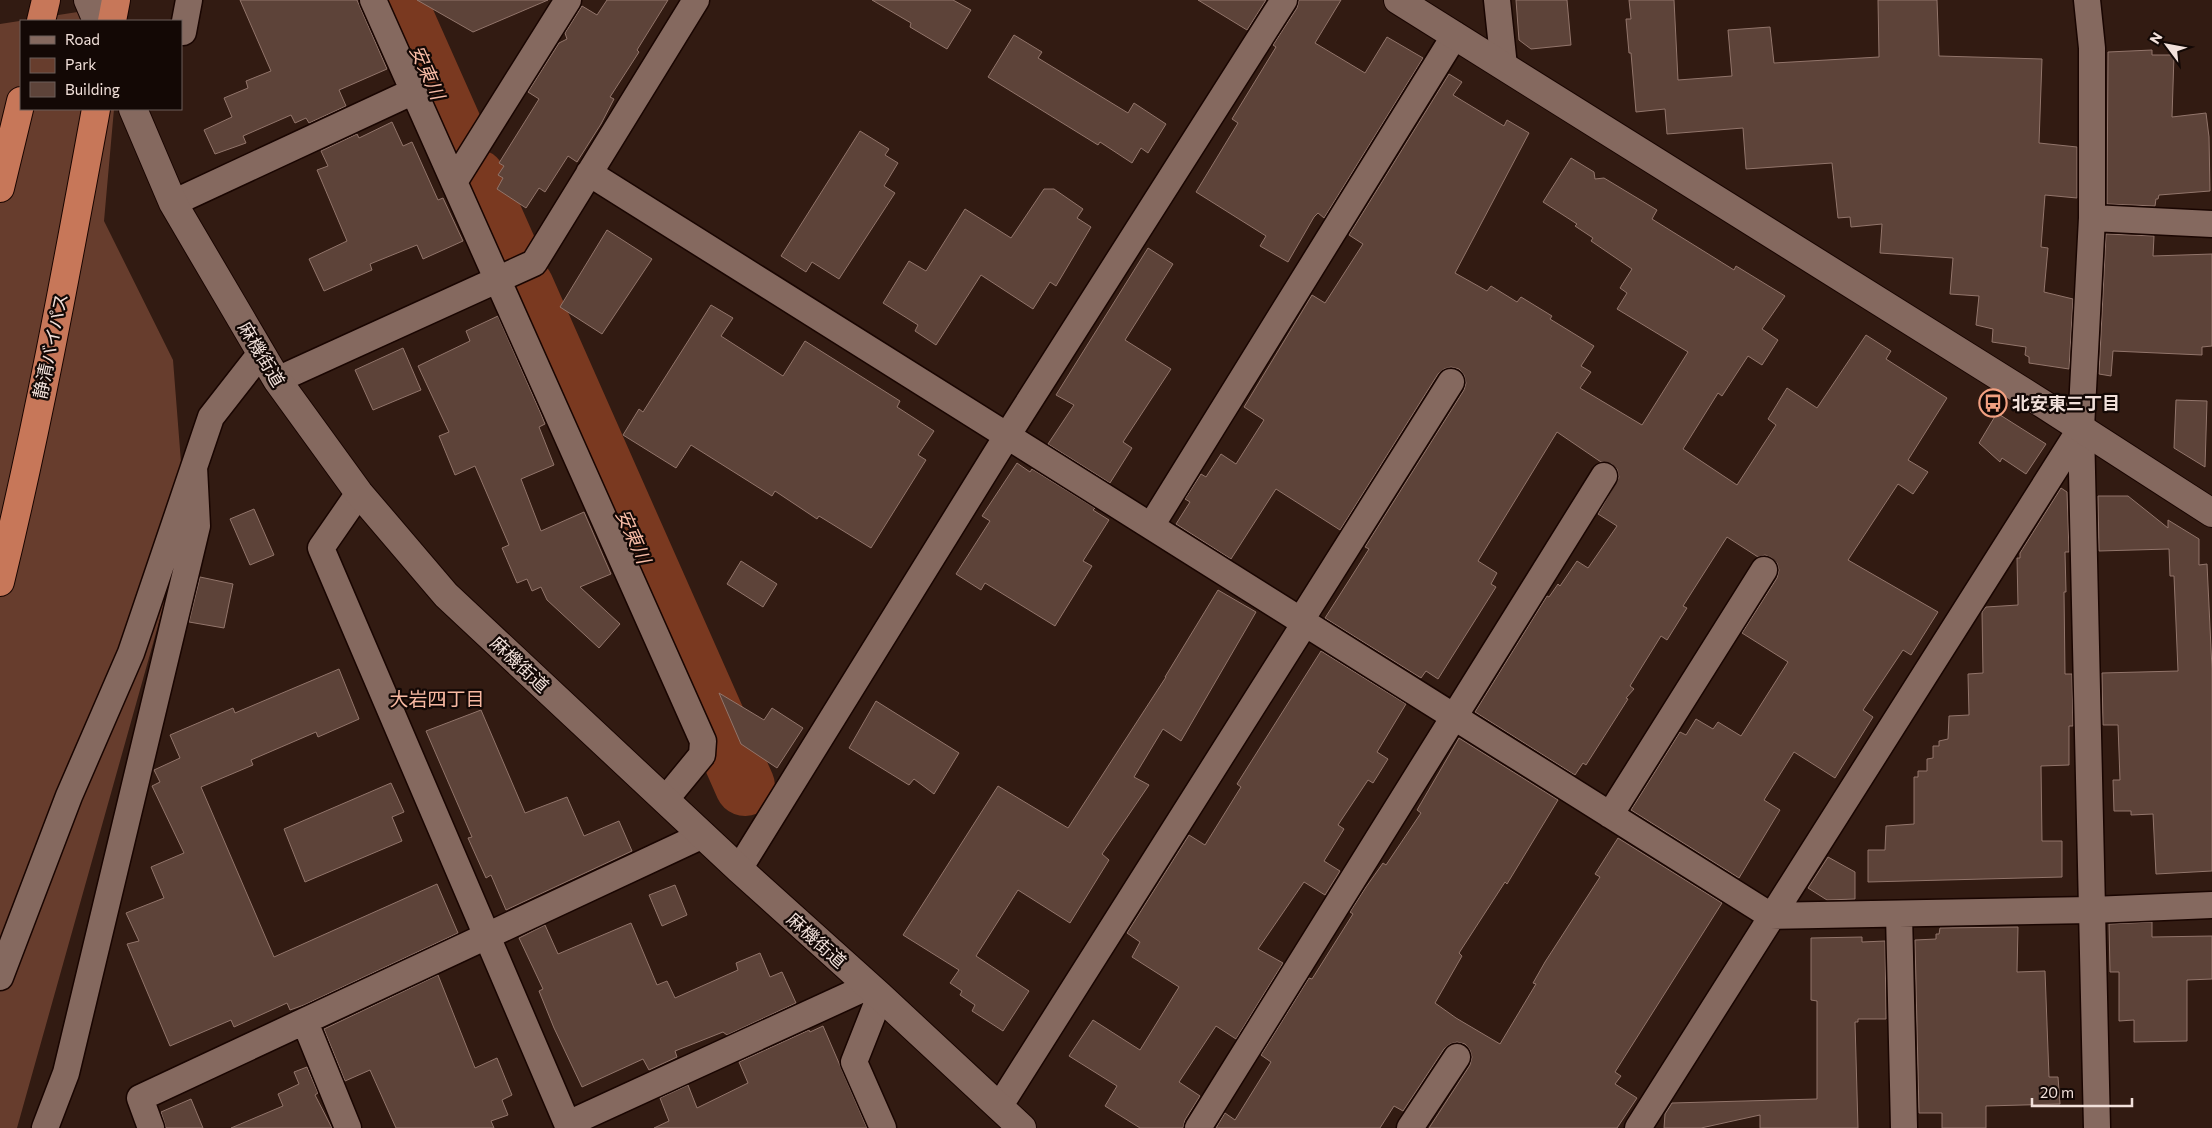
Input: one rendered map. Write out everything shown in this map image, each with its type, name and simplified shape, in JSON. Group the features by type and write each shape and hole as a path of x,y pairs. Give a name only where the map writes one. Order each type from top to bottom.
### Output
{"highway":[{"path":"41,20 46,0"},
{"path":"112,20 116,0"},
{"path":"0,187 20,105"},
{"name":"静清バイパス","path":"0,582 74,229 96,110"}],"street":[{"path":"88,0 97,20"},
{"path":"373,0 702,741 702,755 665,800"},
{"path":"454,182 568,0"},
{"path":"276,380 534,263 696,0"},
{"path":"739,869 1007,436 1284,0"},
{"path":"1398,0 2081,428 2212,513"},
{"path":"1497,0 1504,66"},
{"path":"2087,0 2092,48 2092,218 2081,428 2097,1128"},
{"path":"182,32 192,2"},
{"path":"1151,526 1455,35"},
{"path":"173,203 414,91"},
{"name":"麻機街道","path":"133,110 173,203 276,380 359,493 446,595 739,869 875,991 1022,1128"},
{"path":"589,173 1771,916 2092,910 2212,905"},
{"path":"2092,218 2212,224"},
{"path":"0,977 69,796 131,652 211,417 261,353"},
{"path":"999,1106 1303,622 1451,382"},
{"path":"1638,1128 2081,428"},
{"path":"45,1128 66,1073 197,526 194,467"},
{"path":"1198,1128 1604,476"},
{"path":"359,493 321,548 569,1126 875,991"},
{"path":"1610,815 1764,570"},
{"path":"151,1128 140,1098 703,835"},
{"path":"1899,914 1904,1128"},
{"path":"875,991 854,1062 883,1128"},
{"path":"305,1022 348,1128"},
{"path":"1410,1128 1457,1057"}],"green space":[{"path":"123,5 121,20 26,20"},
{"path":"20,21 20,110 114,110 104,221 173,360 186,526 17,1128 0,1128 0,24"}],"building":[{"path":"240,0 357,0 387,69 339,90 346,106 309,123 306,118 295,123 291,115 243,136 246,143 215,154 204,130 232,117 224,98 248,88 246,81 271,71"},
{"path":"417,0 548,0 473,32"},
{"path":"607,0 668,0 637,50 639,52 610,97 614,99 577,162 568,156 545,192 539,188 526,208 497,189 503,178 498,175 504,166 499,163 539,99 528,92 559,43 567,39 565,33 582,6 597,15"},
{"path":"872,0 953,0 971,10 947,49 910,27 911,23"},
{"path":"1198,0 1266,0 1247,30"},
{"path":"1299,0 1341,0 1315,43 1365,73 1387,37 1423,58 1324,218 1318,213 1314,217 1288,262 1260,246 1266,236 1196,192 1238,123 1232,119 1276,47 1273,45 1297,8"},
{"path":"1516,0 1567,0 1571,45 1531,49 1519,40"},
{"path":"1629,0 1674,0 1678,80 1732,76 1728,30 1770,27 1774,63 1879,57 1878,0 1937,0 1939,56 2042,59 2039,143 2077,147 2077,198 2045,195 2041,247 2048,248 2044,292 2073,299 2069,369 2029,363 2029,357 2025,355 2026,347 1992,342 1993,329 1976,325 1979,296 1950,294 1953,258 1880,253 1882,224 1851,227 1850,217 1838,218 1832,163 1746,169 1743,128 1667,134 1665,109 1636,112 1626,19 1631,19"},
{"path":"1014,35 1042,52 1038,58 1128,113 1134,103 1166,124 1148,153 1141,148 1132,163 1100,142 1098,145 988,77"},
{"path":"2152,50 2152,55 2174,55 2172,117 2206,113 2209,137 2210,191 2159,195 2155,206 2107,204 2108,52"},
{"path":"1449,74 1462,82 1453,95 1504,126 1507,120 1529,133 1455,273 1487,291 1491,286 1517,302 1521,297 1552,316 1550,319 1594,346 1581,366 1591,372 1580,388 1642,425 1688,352 1617,309 1627,293 1620,288 1632,269 1591,241 1593,238 1575,226 1577,224 1543,202 1571,158 1594,172 1595,179 1604,178 1657,210 1652,219 1734,270 1736,266 1785,296 1762,329 1778,340 1762,365 1748,356 1722,396 1718,393 1683,449 1737,485 1776,425 1768,419 1787,388 1817,408 1866,335 1891,351 1886,359 1947,398 1908,460 1928,472 1913,494 1898,484 1848,560 1938,612 1911,655 1903,650 1863,710 1873,717 1835,778 1794,752 1764,800 1780,810 1739,878 1631,810 1680,732 1686,735 1696,719 1713,729 1718,722 1741,736 1788,662 1742,633 1777,578 1779,570 1777,563 1772,558 1765,555 1758,557 1727,537 1683,606 1687,608 1667,640 1661,636 1630,686 1634,689 1626,698 1628,699 1586,765 1583,763 1575,775 1475,712 1547,596 1549,597 1558,584 1560,586 1577,561 1588,568 1617,526 1598,514 1619,477 1617,469 1612,464 1601,462 1557,432 1478,561 1497,573 1491,584 1496,587 1438,679 1426,671 1421,678 1325,618 1369,549 1365,547 1464,390 1466,383 1464,375 1459,369 1451,367 1444,369 1438,374 1340,530 1276,489 1231,559 1176,524 1190,502 1185,499 1201,474 1206,477 1221,454 1236,464 1264,420 1244,407 1312,295 1325,303 1363,244 1349,235"},
{"path":"392,122 403,146 412,142 438,200 443,198 463,241 423,259 417,245 370,264 372,270 324,291 309,259 347,241 317,170 328,166 321,151 357,134 359,138"},
{"path":"860,131 889,149 885,155 898,163 884,186 895,193 839,279 812,262 806,272 781,256"},
{"path":"1044,189 1054,189 1083,209 1077,218 1091,227 1056,286 1050,282 1033,309 981,275 936,345 915,331 918,325 883,303 909,261 926,271 965,209 1011,238"},
{"path":"607,230 652,259 602,334 560,307"},
{"path":"2106,234 2154,236 2153,256 2212,254 2212,346 2202,347 2202,355 2113,351 2111,376 2099,374"},
{"path":"1148,248 1173,264 1125,340 1171,369 1123,442 1132,448 1110,483 1048,444 1074,405 1056,395"},
{"path":"711,305 733,318 721,336 783,376 805,341 900,401 897,407 934,431 918,455 926,460 871,548 819,516 817,519 775,491 772,496 691,445 676,468 623,435 639,409 643,412"},
{"path":"498,316 545,424 539,427 554,465 521,479 541,531 584,512 611,574 580,587 620,624 599,648 547,600 541,587 532,591 527,579 517,583 502,548 509,545 475,466 455,475 439,436 449,432 418,366 470,341 466,331"},
{"path":"403,348 421,390 373,410 355,370"},
{"path":"2176,400 2207,401 2205,467 2174,448"},
{"path":"1997,413 2046,444 2026,474 2002,458 2000,462 1979,443"},
{"path":"1017,463 1030,472 1032,469 1095,508 1093,510 1109,520 1083,561 1092,566 1055,626 985,583 981,590 956,574 990,521 982,516"},
{"path":"2061,488 2067,492 2069,552 2065,552 2065,674 2072,674 2073,726 2069,726 2069,765 2041,766 2042,841 2062,841 2062,877 1868,882 1868,850 1885,850 1886,826 1914,824 1914,777 1918,777 1918,771 1927,771 1927,759 1933,758 1933,746 1939,746 1939,741 1948,739 1949,716 1969,715 1968,674 1983,673 1982,612 1986,607 2018,605 2017,558 2020,558 2020,553"},
{"path":"2098,496 2128,496 2168,528 2168,520 2199,539 2199,565 2207,564 2212,669 2212,871 2156,874 2153,814 2131,815 2131,811 2114,811 2113,780 2120,780 2118,725 2103,725 2102,673 2178,671 2174,576 2170,576 2169,549 2099,551"},
{"path":"254,509 274,555 250,565 230,519"},
{"path":"741,561 777,584 763,607 727,584"},
{"path":"200,577 233,584 224,628 189,622"},
{"path":"1218,590 1256,612 1181,741 1163,729 1134,777 1149,785 1102,854 1109,860 1070,923 1018,890 976,956 1029,991 1003,1031 972,1011 975,1005 960,995 962,991 950,983 959,970 903,935 998,786 1068,828 1166,677"},
{"path":"1321,651 1406,704 1377,752 1388,759 1373,783 1368,780 1338,825 1344,829 1324,861 1340,871 1325,895 1304,882 1258,949 1283,963 1236,1039 1216,1026 1179,1082 1200,1096 1185,1120 1183,1128 1140,1128 1105,1106 1117,1086 1069,1056 1093,1020 1140,1050 1179,987 1132,957 1140,942 1127,933 1189,835 1205,845 1241,787 1237,784"},
{"path":"339,669 359,719 318,737 316,732 251,760 253,765 201,787 274,957 437,884 458,933 304,1005 290,1010 287,1003 234,1027 231,1020 170,1046 127,944 139,941 126,913 164,898 151,867 184,853 152,786 160,782 154,770 180,758 170,735 233,708 235,713"},
{"path":"719,693 764,720 772,708 803,728 777,768 741,744"},
{"path":"876,701 959,753 934,794 914,779 909,785 849,748"},
{"path":"481,710 525,813 567,797 584,836 619,821 632,851 506,910 491,875 486,878 468,838 472,837 426,731"},
{"path":"1459,738 1558,800 1507,884 1505,882 1459,953 1462,956 1435,1003 1456,1018 1500,1044 1536,984 1533,983 1545,962 1600,877 1595,874 1618,838 1722,903 1615,1072 1621,1076 1615,1084 1637,1098 1617,1128 1429,1128 1470,1065 1472,1057 1470,1050 1465,1044 1457,1042 1450,1044 1444,1049 1403,1111 1394,1106 1380,1128 1216,1128 1225,1113 1235,1120 1271,1062 1261,1055 1309,978 1312,979 1353,914 1350,912 1366,887 1383,863 1386,865 1421,813 1417,810"},
{"path":"391,783 404,812 392,817 402,841 305,882 284,829"},
{"path":"1828,857 1855,872 1855,899 1827,900 1808,888"},
{"path":"675,885 687,915 662,926 649,895"},
{"path":"2152,922 2152,937 2212,936 2212,979 2187,980 2187,1041 2134,1042 2134,1020 2119,1021 2119,972 2110,972 2109,924"},
{"path":"631,923 657,985 667,981 675,998 738,970 736,963 760,953 770,977 782,972 796,1003 727,1035 723,1032 675,1051 677,1057 649,1070 643,1059 582,1087 554,1028 539,991 543,989 519,938 545,925 558,954"},
{"path":"2018,927 2017,972 2045,971 2049,1077 2058,1077 2060,1104 1986,1106 1986,1128 1942,1128 1942,1113 1919,1113 1915,940 1936,939 1936,934 1939,934 1940,928"},
{"path":"1862,937 1862,942 1885,941 1886,1019 1858,1019 1858,1022 1855,1022 1858,1128 1760,1128 1760,1115 1701,1128 1664,1128 1665,1114 1672,1103 1817,1099 1817,1001 1811,1000 1811,938"},
{"path":"438,975 475,1068 497,1058 512,1095 502,1100 508,1115 491,1121 494,1128 396,1128 370,1070 345,1081 324,1029"},
{"path":"823,1026 867,1128 654,1128 669,1121 660,1098 688,1085 697,1108 748,1083 739,1062 809,1030 810,1032"},
{"path":"307,1067 318,1093 315,1095 332,1128 231,1128 283,1106 278,1094 299,1084 294,1072"},
{"path":"191,1099 203,1128 166,1128 161,1112"}],"waterway":[{"name":"安東川","path":"396,0 460,144"},
{"name":"安東川","path":"476,179 511,258"},
{"name":"安東川","path":"524,287 745,786"}],"place":[{"name":"北安東三丁目","path":"1993,403"}],"district":[{"name":"大岩四丁目","path":"437,698"}]}
